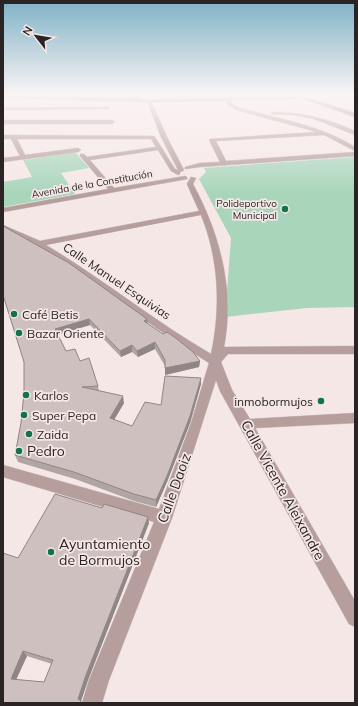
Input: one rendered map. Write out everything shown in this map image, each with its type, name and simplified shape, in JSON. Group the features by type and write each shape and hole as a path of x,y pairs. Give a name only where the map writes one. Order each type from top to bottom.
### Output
{"street":[{"path":"97,128 114,129 154,138 173,170 190,173"},
{"path":"161,128 174,156 190,173"},
{"path":"315,128 328,133 355,149"},
{"path":"344,128 355,133"},
{"path":"3,160 23,158 47,145 72,138 100,138 114,129"},
{"path":"328,133 212,140 224,163 355,154"},
{"path":"3,137 13,137 78,150"},
{"path":"13,137 23,158"},
{"path":"72,138 79,148 78,150 113,191"},
{"path":"100,138 106,143"},
{"path":"86,159 160,148"},
{"path":"111,149 117,155"},
{"name":"Avenida de la Constitución","path":"3,210 113,191 190,173 203,165 224,163"},
{"name":"Calle Daoiz","path":"92,703 99,680 164,518 201,414 220,343 223,302 213,237 204,212 190,184 190,173"},
{"path":"39,244 204,212"},
{"name":"Calle Manuel Esquivias","path":"3,227 39,244 96,280 189,347 215,361"},
{"path":"215,361 225,350 355,350"},
{"name":"Calle Vicente Aleixandre","path":"215,361 226,391 355,618"},
{"path":"246,424 355,418"},
{"path":"3,471 164,518"}],"green space":[{"path":"75,152 89,168 61,173 75,194 3,207 3,182 32,177 23,160"},
{"name":"Polideportivo Municipal","path":"354,157 355,307 307,308 225,317 231,238 199,179 206,172 204,168"}],"building":[{"path":"3,226 69,263 147,319 144,321 163,334 167,332 177,339 193,352 200,361 165,368 165,360 155,342 137,351 132,345 120,351 89,319 55,329 66,351 75,349 80,361 89,358 98,386 82,387 123,396 110,418 132,426 145,402 161,405 165,376 201,378 190,416 156,500 134,494 74,472 15,455 21,423 24,393 24,362 3,295"},
{"path":"55,494 102,508 104,504 148,517 86,675 78,699 81,701 80,703 3,703 3,553 18,558","holes":["23,651 53,660 44,682 11,679"]}],"place":[{"name":"Polideportivo Municipal","path":"285,209"},
{"name":"Café Betis","path":"14,314"},
{"name":"Bazar Oriente","path":"19,333"},
{"name":"Karlos","path":"26,395"},
{"name":"inmobormujos","path":"321,401"},
{"name":"Super Pepa","path":"24,415"},
{"name":"Zaida","path":"29,434"},
{"name":"Pedro","path":"19,451"},
{"name":"Ayuntamiento de Bormujos","path":"51,552"}]}
